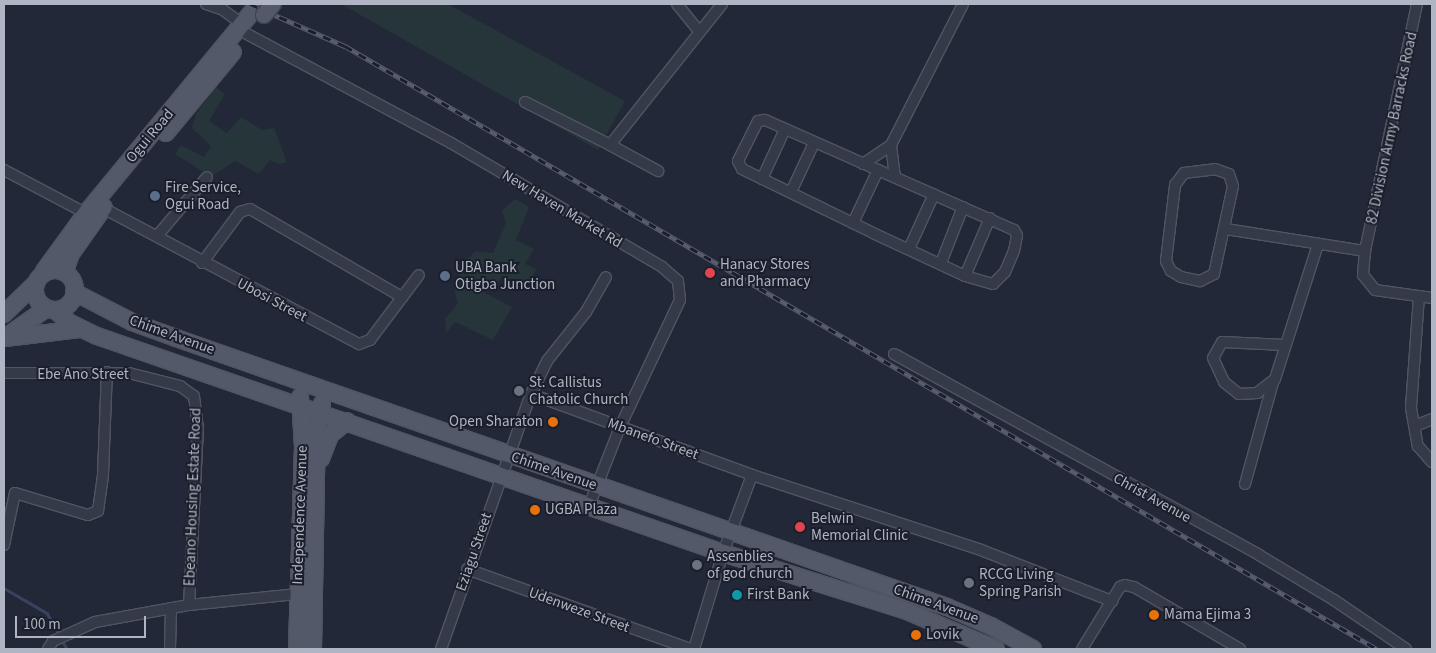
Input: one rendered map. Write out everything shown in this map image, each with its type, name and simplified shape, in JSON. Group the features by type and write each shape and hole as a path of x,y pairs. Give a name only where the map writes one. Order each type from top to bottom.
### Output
{"main road":[{"name":"Ogui Road","path":"44,271 95,213 263,8"},
{"name":"Ogui Road","path":"65,271 72,254 95,213"},
{"path":"4,314 34,285 44,271 65,271 74,292 70,302 52,309 4,338"},
{"path":"34,285 37,298 52,309"},
{"name":"Chime Avenue","path":"74,292 132,322 947,607 992,626 1033,649"},
{"name":"Chime Avenue","path":"52,309 81,329 211,376 320,413 347,420 723,553 904,610 996,649"},
{"path":"4,338 81,329"},
{"path":"211,376 285,413 303,446"},
{"name":"Independence Avenue","path":"296,649 303,446 298,405 303,382"},
{"name":"Independence Avenue","path":"313,649 317,470 320,413 325,390"},
{"path":"317,470 330,435 347,420"}],"street":[{"name":"New Haven Market Rd","path":"206,4 223,10 244,29 451,143 672,274 678,281 680,300 620,427 589,506"},
{"path":"679,4 700,31"},
{"path":"610,145 722,4"},
{"path":"863,164 891,145 963,4"},
{"name":"82 Division Army Barracks Road","path":"1417,4 1365,251 1363,276 1369,286 1375,290 1432,298"},
{"path":"526,102 658,171"},
{"path":"765,120 814,143 895,176 1008,226 1018,236 1008,265 993,284 965,276 742,169 738,161 758,121 765,120"},
{"path":"762,179 785,129"},
{"path":"791,192 814,143"},
{"path":"891,145 895,176"},
{"path":"1215,169 1228,174 1233,186 1226,229 1211,277 1200,281 1181,277 1171,271 1166,261 1175,185 1181,174 1192,170 1215,169"},
{"name":"Ubosi Street","path":"4,170 95,213 157,236 202,263 359,344 370,340 419,275"},
{"path":"853,223 878,170"},
{"path":"157,236 207,177"},
{"path":"909,249 934,194"},
{"path":"941,263 963,207"},
{"path":"202,263 240,212 250,209 402,297"},
{"path":"965,276 990,218"},
{"path":"1226,229 1365,251"},
{"path":"1245,484 1274,379 1318,244"},
{"path":"508,455 531,394 547,361 586,312 606,277"},
{"path":"1419,296 1410,396 1418,446 1432,462"},
{"path":"1274,379 1257,393 1239,394 1224,382 1215,366 1213,354 1222,342 1285,345"},
{"name":"Christ Avenue","path":"894,354 1258,555 1334,600 1406,649"},
{"path":"4,545 14,493 88,515 98,511 103,474 107,372"},
{"name":"Ebe Ano Street","path":"4,373 107,372 153,378 189,391"},
{"name":"Ebeano Housing Estate Road","path":"189,391 198,403 198,428 189,605"},
{"name":"Mbanefo Street","path":"531,394 752,475 981,550 1112,601"},
{"path":"1415,426 1432,419"},
{"name":"Eziagu Street","path":"442,649 467,570 508,455"},
{"path":"692,649 723,553 752,475"},
{"name":"Udenweze Street","path":"467,570 692,649"},
{"path":"1082,649 1120,587 1125,585 1134,587 1240,649"},
{"path":"48,649 55,639 95,622 189,605 298,594"},
{"path":"170,649 171,608"}],"shaded area":[{"path":"341,4 448,4 625,101 598,150"},
{"path":"216,87 225,94 209,121 227,133 241,117 262,130 274,128 287,162 279,164 270,160 259,174 235,161 211,177 175,154 181,145 204,157 211,146 192,128 196,114"},
{"path":"515,199 529,207 516,240 534,249 525,264 537,269 524,288 502,276 496,286 481,279 476,288 512,307 493,340 455,322 446,333 445,319 458,303 454,288 461,279 457,268 476,251 493,253 506,223 502,210"}],"waterway":[{"path":"4,588 47,613 60,635"},
{"path":"62,640 67,649"}],"railway":[{"path":"250,4 345,46 1377,649"}],"place":[{"name":"Fire Service, Ogui Road","path":"155,196"},
{"name":"Hanacy Stores and Pharmacy","path":"710,273"},
{"name":"UBA Bank Otigba Junction","path":"445,276"},
{"name":"St. Callistus Chatolic Church","path":"519,391"},
{"name":"Open Sharaton","path":"553,422"},
{"name":"UGBA Plaza","path":"535,510"},
{"name":"Belwin Memorial Clinic","path":"800,527"},
{"name":"Assenblies of god church","path":"697,565"},
{"name":"RCCG Living Spring Parish","path":"969,583"},
{"name":"First Bank","path":"737,595"},
{"name":"Mama Ejima 3","path":"1154,615"},
{"name":"Lovik","path":"916,635"}]}
